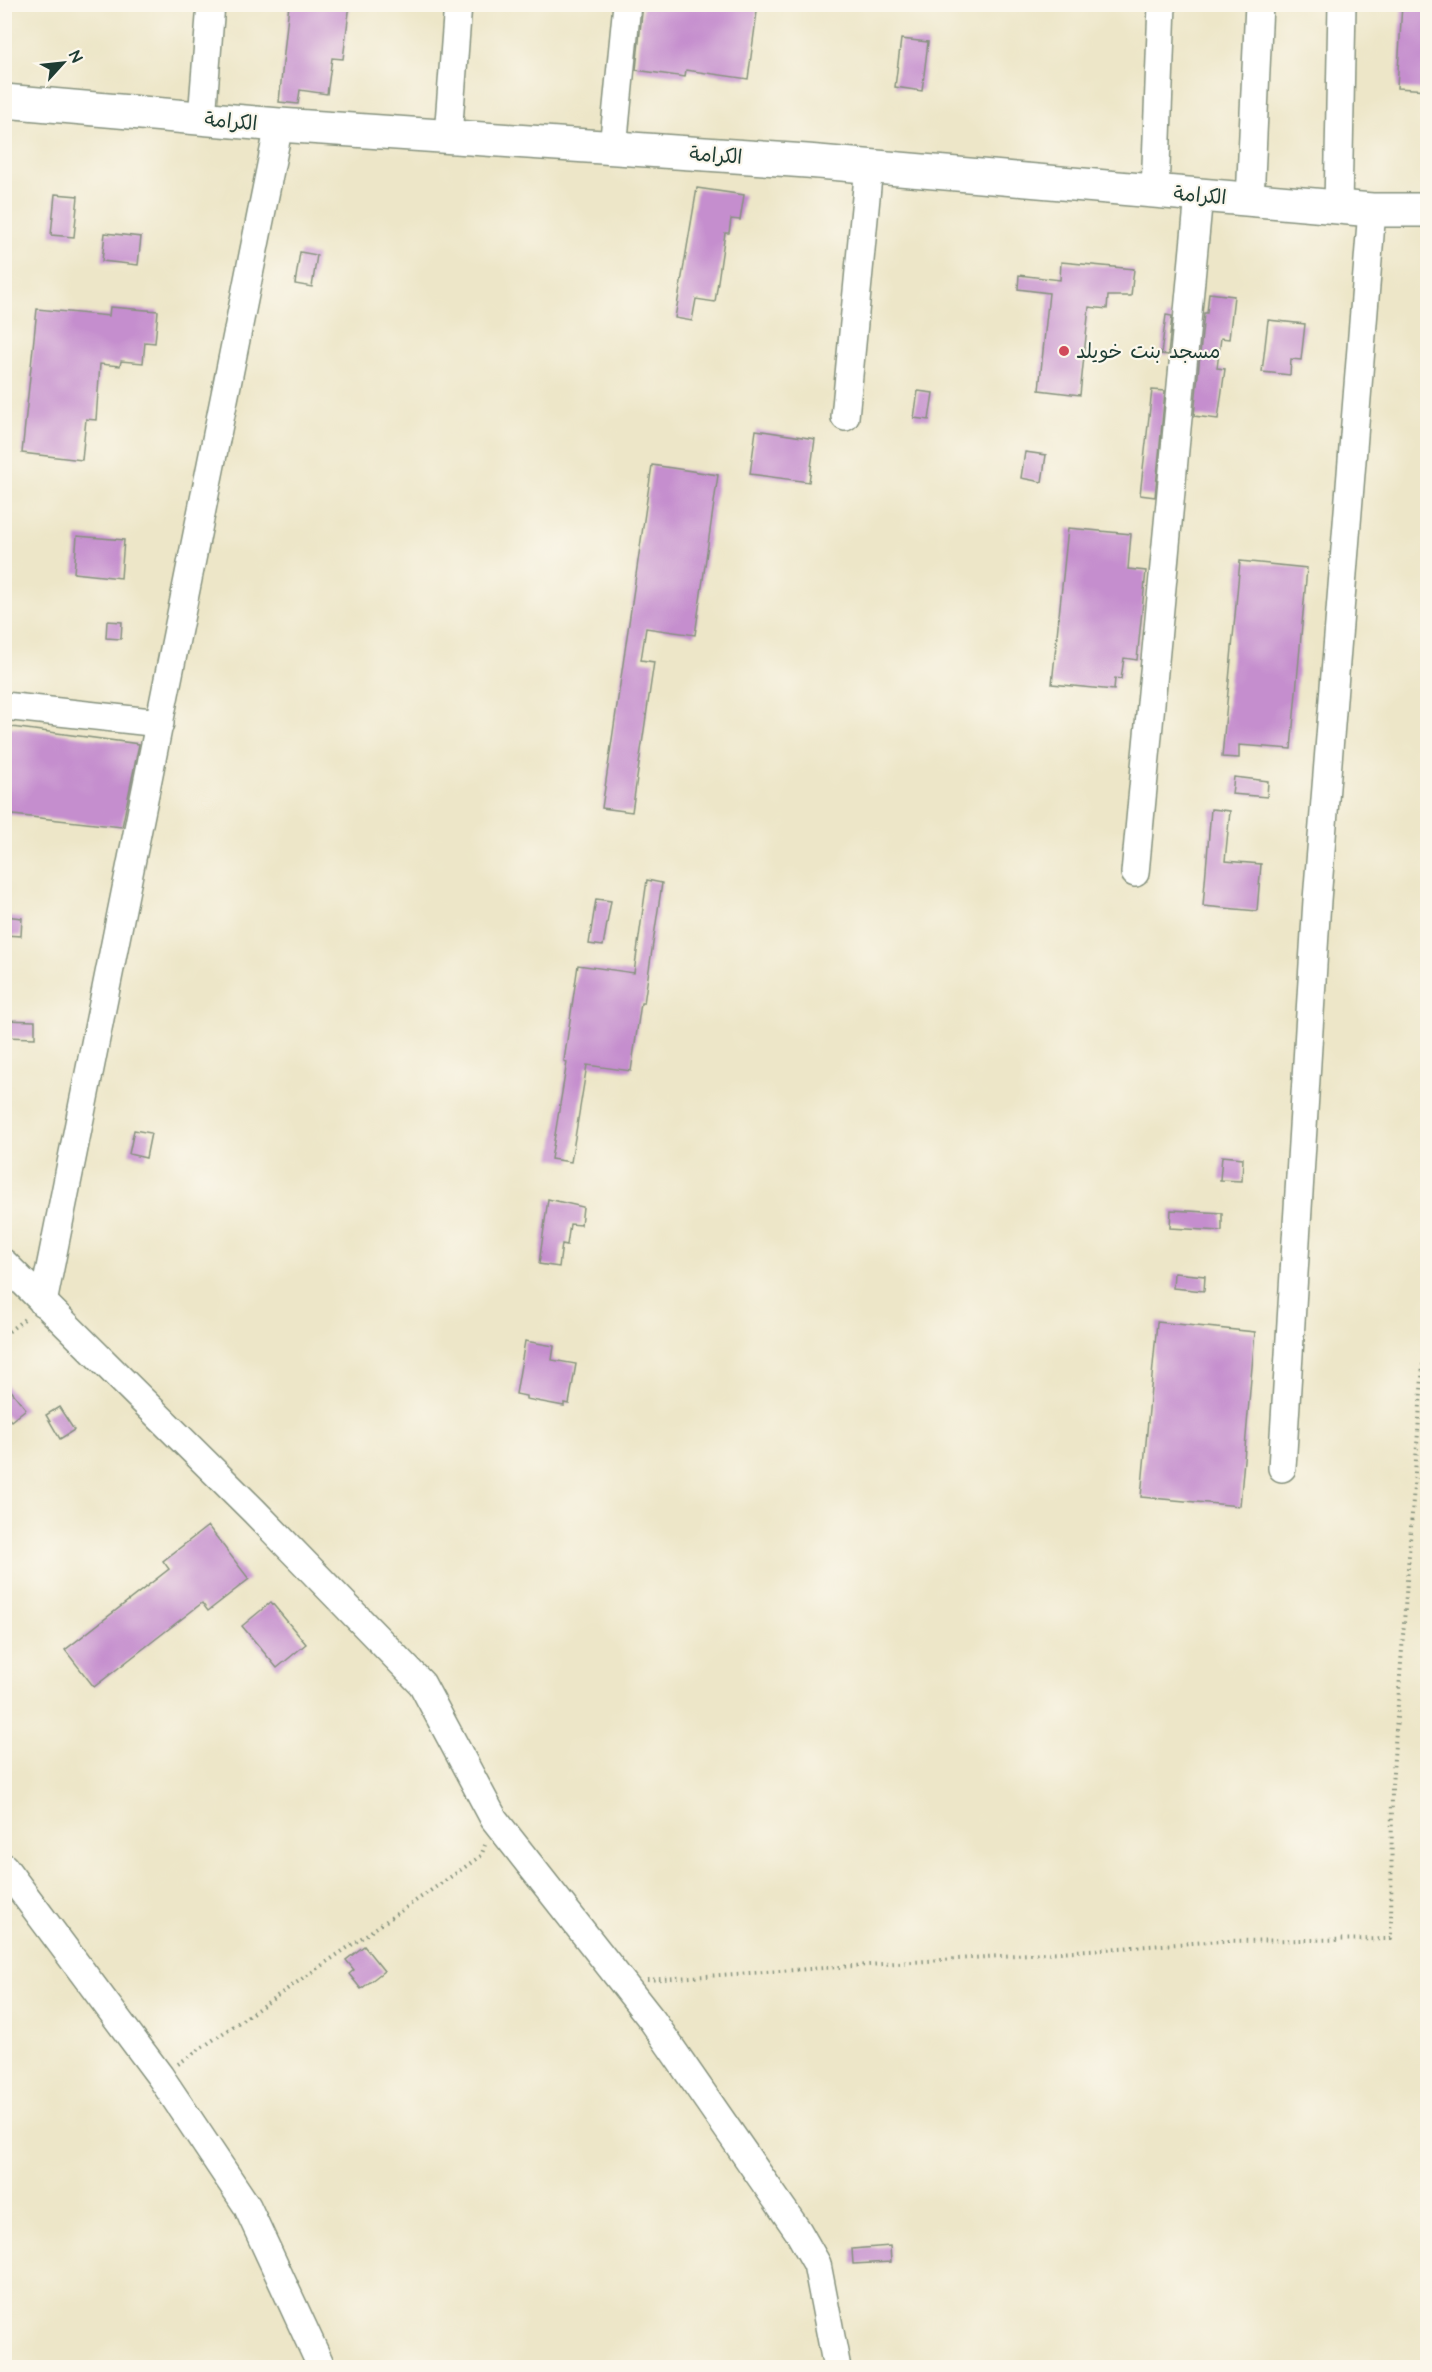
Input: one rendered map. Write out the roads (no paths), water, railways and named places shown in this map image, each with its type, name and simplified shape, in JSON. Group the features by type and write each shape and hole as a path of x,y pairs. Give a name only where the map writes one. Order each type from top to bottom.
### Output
{"main road":[{"name":"الكرامة","path":"4,101 279,125 869,166 1372,210 1428,210"}],"street":[{"path":"202,118 211,4"},
{"path":"448,136 458,4"},
{"path":"613,148 627,4"},
{"path":"1155,192 1162,4"},
{"path":"1250,200 1259,4"},
{"path":"1338,207 1342,4"},
{"path":"44,1303 279,125"},
{"path":"844,417 869,166"},
{"path":"1135,873 1199,195"},
{"path":"1282,1468 1317,900 1372,210"},
{"path":"4,706 160,723"},
{"path":"4,1263 254,1511 422,1684 494,1819 652,2020 798,2231 817,2264 837,2367"},
{"path":"4,1867 160,2076 247,2206 322,2367"}],"place":[{"name":"مسجد بنت خويلد","path":"1064,351"}]}
